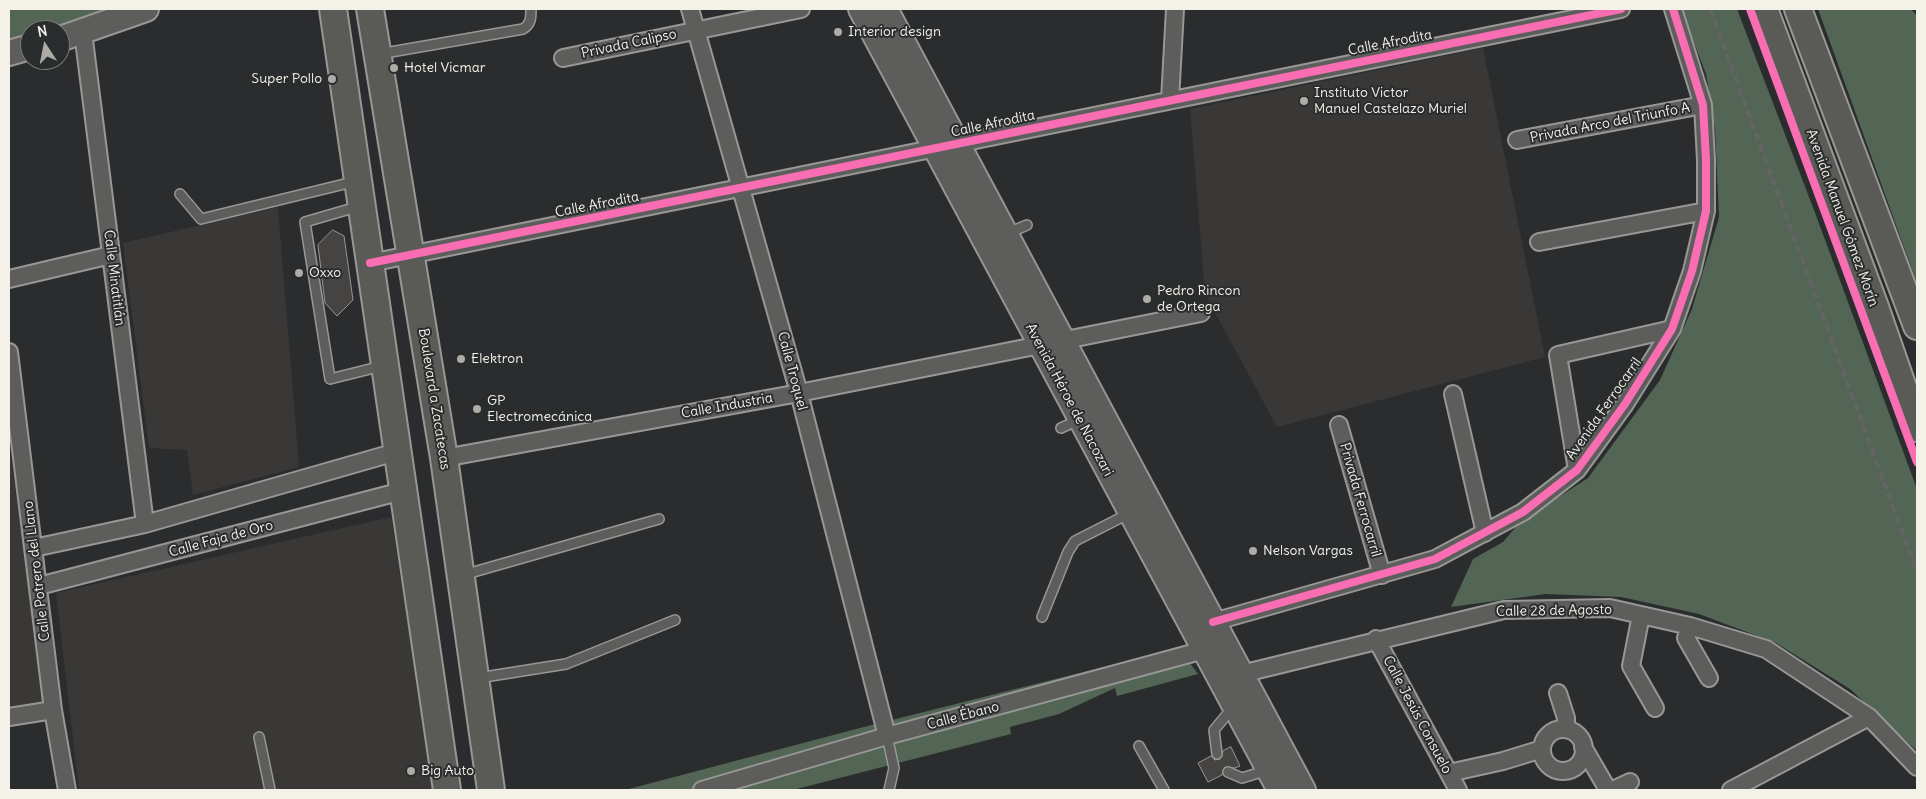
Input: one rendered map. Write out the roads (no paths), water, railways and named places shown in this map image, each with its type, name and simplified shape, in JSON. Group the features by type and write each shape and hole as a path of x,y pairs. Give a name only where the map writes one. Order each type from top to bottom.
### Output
{"main road":[{"path":"70,35 146,9"},
{"path":"333,9 360,180 396,452 447,790"},
{"name":"Boulevard a Zacatecas","path":"370,9 444,458 490,790"},
{"name":"Avenida Héroe de Nacozari","path":"861,9 946,147 995,239 1039,344 1080,419 1213,622 1215,647 1241,674 1303,790"},
{"name":"Avenida Héroe de Nacozari","path":"885,9 946,147"},
{"name":"Avenida Manuel Gómez Morín","path":"1764,9 1875,307 1917,428"},
{"path":"1798,9 1917,326"},
{"name":"Avenida Héroe de Nacozari","path":"995,239 1062,339 1080,419"},
{"name":"Avenida Héroe de Nacozari","path":"1139,508 1215,647 1234,706 1273,784"}],"street":[{"name":"Calle Troquel","path":"690,9 799,393 887,736"},
{"name":"Privada Calipso","path":"563,58 801,9"},
{"path":"1170,100 1176,9"},
{"name":"Calle Afrodita","path":"370,263 1621,9"},
{"name":"Avenida Ferrocarril","path":"1213,622 1435,559 1523,512 1577,470 1626,404 1672,329 1692,271 1706,211 1703,105 1673,9"},
{"name":"Calle Minatitlán","path":"83,32 145,524"},
{"name":"Privada Arco del Triunfo A","path":"1517,140 1703,105"},
{"path":"1539,242 1706,211"},
{"path":"9,279 111,255"},
{"name":"Calle Industria","path":"444,458 799,393 1062,339 1201,313"},
{"path":"1577,470 1558,355 1672,329"},
{"name":"Calle Potrero del Llano","path":"9,352 14,424 34,548 66,790"},
{"path":"1453,394 1485,533"},
{"name":"Privada Ferrocarril","path":"1339,425 1382,575"},
{"path":"34,548 145,524 396,452"},
{"name":"Calle Faja de Oro","path":"39,586 402,492"},
{"name":"Calle 28 de Agosto","path":"1241,674 1376,639 1504,610 1610,608 1690,626 1766,649 1869,717 1917,768"},
{"path":"1642,615 1631,666 1655,708"},
{"path":"1690,626 1686,638 1709,678"},
{"name":"Calle Jesús Consuelo","path":"1376,639 1456,772 1458,790"},
{"name":"Calle Ébano","path":"702,790 887,736 1215,647"},
{"path":"1558,693 1566,718 1566,729"},
{"path":"9,717 54,710"},
{"path":"1731,790 1869,717"},
{"path":"1583,746 1580,761 1576,766 1562,771 1549,766 1544,760 1542,749 1548,735 1560,729 1566,729 1578,735 1608,790"},
{"path":"1456,772 1503,762 1542,749"},
{"path":"1613,790 1630,782"}],"lane":[{"path":"377,54 523,29 528,26 531,20 531,9"},
{"path":"180,194 201,219 360,180"},
{"path":"362,206 305,222 330,379 385,365"},
{"path":"995,239 1027,225"},
{"path":"1042,617 1068,552 1075,541 1139,508"},
{"path":"461,575 659,519"},
{"path":"475,679 566,664 675,620"},
{"path":"1217,754 1214,730 1234,706"},
{"path":"887,736 894,768 891,788"},
{"path":"259,737 270,790"},
{"path":"1139,746 1164,790"},
{"path":"1228,772 1242,778 1273,784"}],"railway":[{"path":"1710,9 1917,572"}],"place":[{"name":"Interior design","path":"838,32"},
{"name":"Hotel Vicmar","path":"394,68"},
{"name":"Super Pollo","path":"332,79"},
{"name":"Instituto Victor Manuel Castelazo Muriel","path":"1304,101"},
{"name":"Oxxo","path":"299,273"},
{"name":"Pedro Rincon de Ortega","path":"1147,299"},
{"name":"Elektron","path":"461,359"},
{"name":"GP Electromecánica","path":"477,409"},
{"name":"Nelson Vargas","path":"1253,551"},
{"name":"Big Auto","path":"411,771"}]}
